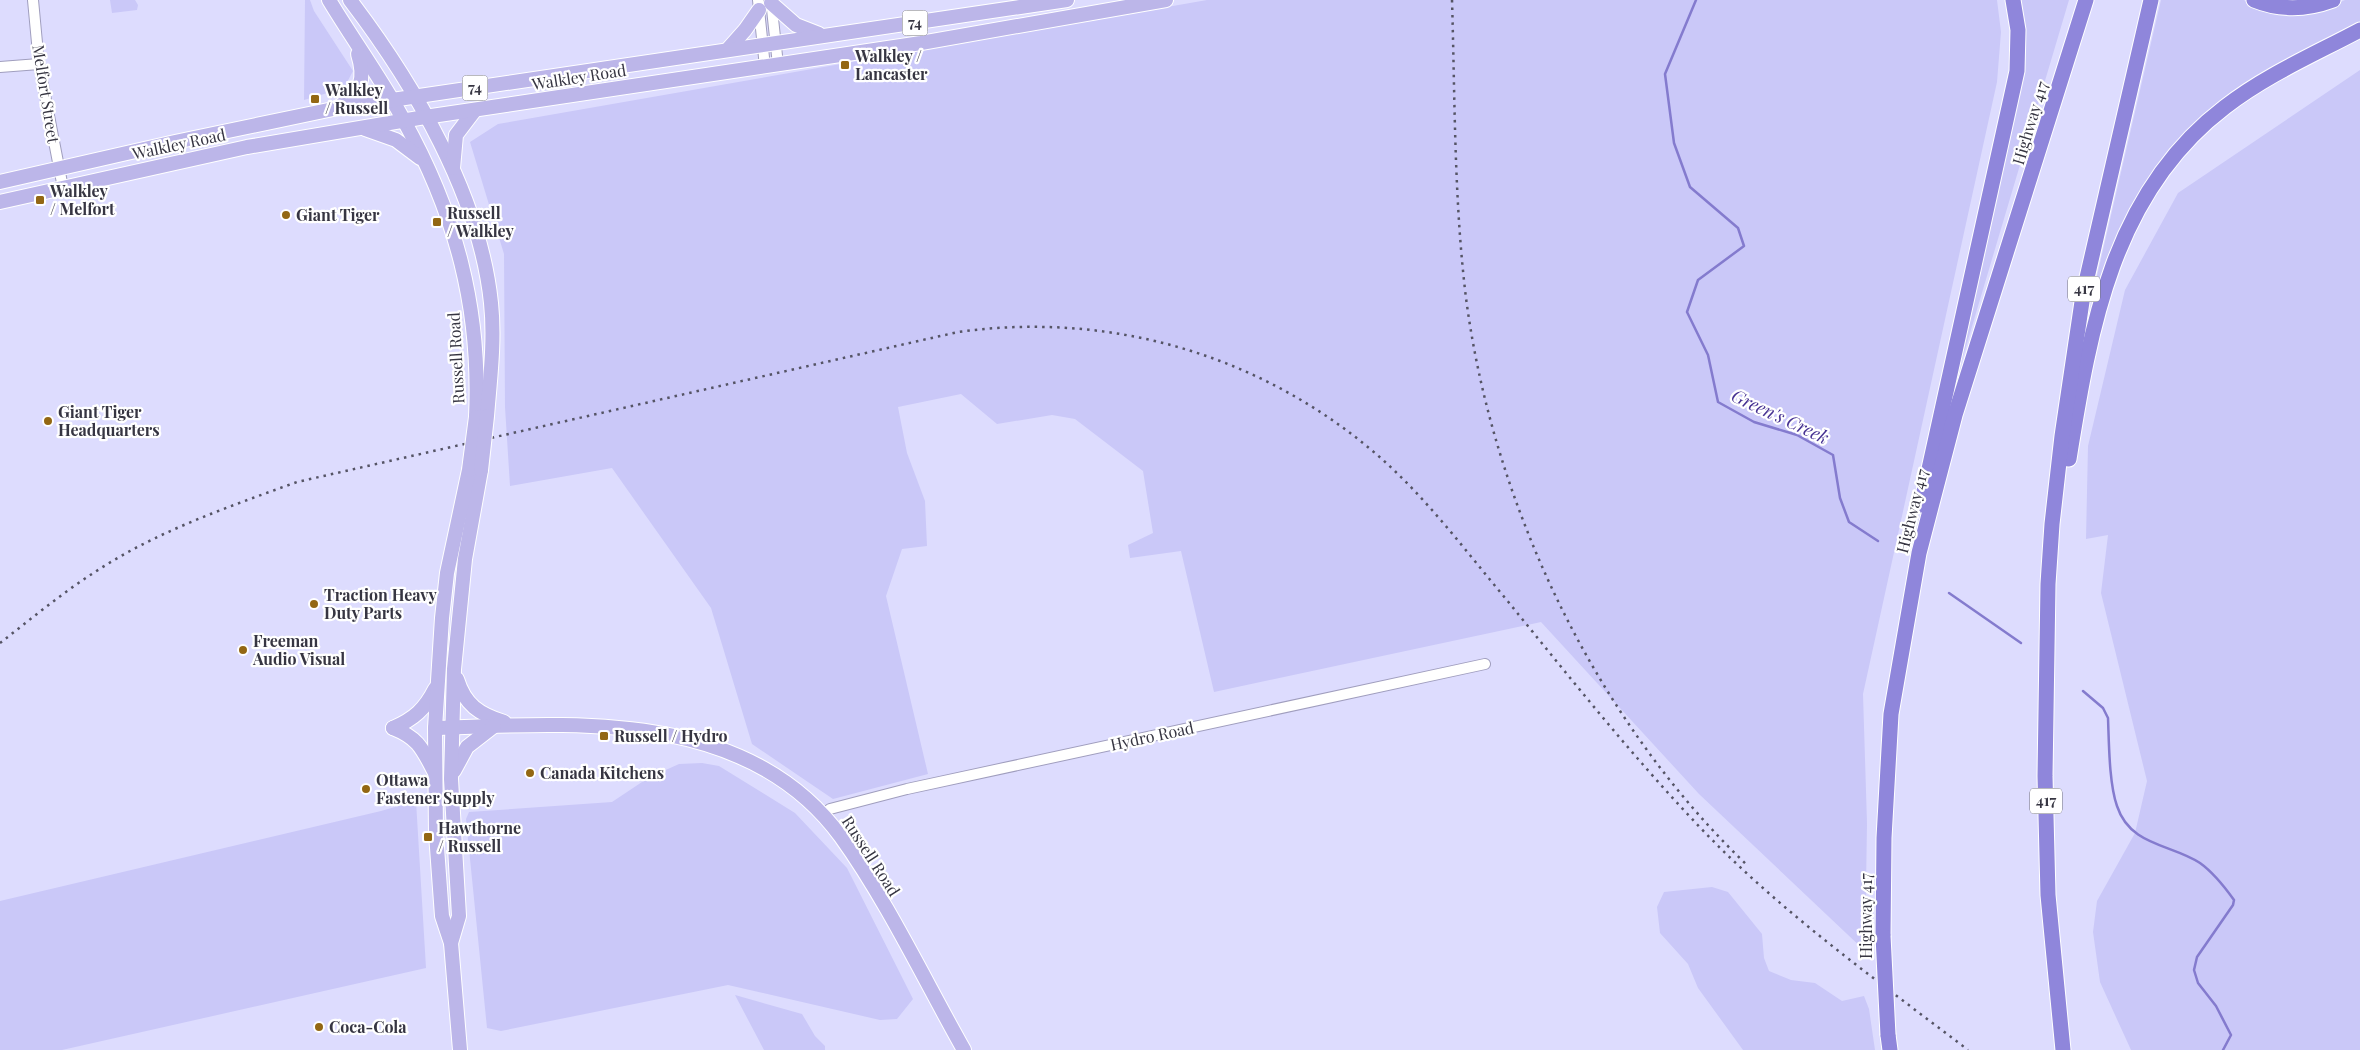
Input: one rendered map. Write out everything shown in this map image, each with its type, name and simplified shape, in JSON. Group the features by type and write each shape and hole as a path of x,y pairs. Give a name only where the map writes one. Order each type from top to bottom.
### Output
{"highway":[{"path":"1896,674 1900,625 1908,574 1935,439 2017,71 2018,30 2013,0"},
{"name":"Highway 417","path":"1889,1043 1883,936 1885,820 1891,714 1896,674 1919,553 1955,415 2086,0"},
{"name":"417","path":"2063,1050 2048,895 2045,776 2048,584 2057,472 2083,295 2151,0"},
{"path":"2254,0 2292,9 2305,8 2333,0"},
{"path":"2048,584 2086,366 2108,280 2118,250 2140,203 2163,168 2180,148 2225,106 2268,78 2360,30"}],"main road":[{"name":"Russell Road","path":"329,0 404,120 445,208 458,247 470,297 476,339 481,417"},
{"name":"Russell Road","path":"350,0 372,28 415,98 453,171 471,218 489,285 492,346 481,417 465,559 454,669 453,727"},
{"name":"Walkley Road","path":"0,182 338,108 415,98 729,48 768,44 1067,0"},
{"name":"Walkley Road","path":"0,202 247,147 404,120 771,66 1166,0"},
{"path":"729,48 745,30 764,3 796,25 825,35"},
{"path":"338,108 350,99 360,86 362,66 355,43"},
{"path":"453,171 456,135 475,110"},
{"path":"362,128 396,140 425,162"},
{"name":"Russell Road","path":"475,470 447,573 435,728 494,726 622,727 657,731 698,741 734,754 765,771 790,787 822,815 841,837 884,908 964,1050"},
{"path":"454,669 462,693 472,708 488,717 514,726"},
{"path":"435,772 419,743 409,734 394,728 409,721 421,712 438,684"},
{"path":"451,779 467,746 494,726"},
{"path":"451,943 459,916 451,779 453,727"},
{"path":"435,728 436,834 442,916 451,943 460,1050"}],"street":[{"name":"Melfort Street","path":"34,0 39,64 63,188"},
{"path":"764,3 771,66"},
{"path":"0,67 39,64"},
{"name":"Hydro Road","path":"822,815 830,809 907,789 1485,664"}],"shaded area":[{"path":"110,0 135,0 138,5 137,10 112,13"},
{"path":"305,0 310,0 314,11 353,71 344,88 304,100"},
{"path":"1207,0 1997,0 2001,32 1997,82 1863,694 1867,823 1865,951 1699,794 1541,622 1214,692 1181,551 1130,558 1128,545 1153,533 1143,471 1075,419 1052,415 997,424 961,394 898,407 907,453 925,501 927,546 902,549 886,596 928,774 833,799 752,744 711,608 612,468 510,486 505,407 504,254 470,142 498,124"},
{"path":"2019,0 2069,0 1957,377 2009,130"},
{"path":"2161,0 2244,0 2248,3 2323,10 2345,0 2360,0 2360,25 2191,128 2104,282 2096,280"},
{"path":"2360,70 2360,1050 2131,1050 2100,982 2093,932 2097,901 2135,833 2147,781 2101,593 2108,535 2086,539 2088,446 2125,290 2178,193"},
{"path":"702,763 719,766 795,813 847,868 913,999 897,1019 880,1020 728,985 501,1031 487,1028 466,819 469,812 612,802 648,778 679,764"},
{"path":"416,801 426,968 62,1050 0,1050 0,901 381,811"},
{"path":"1712,887 1728,892 1762,934 1764,958 1769,971 1791,980 1815,983 1842,1001 1864,996 1869,1009 1875,1050 1743,1050 1698,988 1688,964 1660,933 1657,907 1664,892"},
{"path":"735,995 802,1014 815,1036 825,1046 825,1050 764,1050"}],"waterway":[{"name":"Green's Creek","path":"1696,0 1665,74 1674,143 1690,187 1738,228 1744,246 1698,280 1687,312 1708,355 1718,402 1754,422 1797,435 1833,455 1840,498 1849,522 1878,541"},
{"name":"Green's Creek","path":"1949,593 2021,643"},
{"name":"Green's Creek","path":"2083,691 2103,708 2108,718 2112,786 2114,797 2123,819 2141,837 2200,863 2210,871 2234,900 2233,905 2197,957 2194,970 2198,983 2216,1006 2231,1035 2223,1050"}],"railway":[{"path":"1452,0 1456,149 1462,261 1466,298 1480,376 1500,454 1527,530 1560,605 1599,677 1643,745 1693,808 1747,865"},
{"path":"0,643 47,606 119,557 193,521 297,482 958,332 1015,327 1071,328 1126,335 1180,348 1232,366 1282,389 1330,419 1375,453 1409,485 1441,520 1620,738 1669,794 1725,853 1826,941 1968,1050"}],"place":[{"name":"Walkley / Lancaster","path":"845,65"},
{"name":"Walkley / Russell","path":"315,99"},
{"name":"Walkley / Melfort","path":"40,200"},
{"name":"Giant Tiger","path":"286,215"},
{"name":"Russell / Walkley","path":"437,222"},
{"name":"Giant Tiger Headquarters","path":"48,421"},
{"name":"Traction Heavy Duty Parts","path":"314,604"},
{"name":"Freeman Audio Visual","path":"243,650"},
{"name":"Russell / Hydro","path":"604,736"},
{"name":"Canada Kitchens","path":"530,773"},
{"name":"Ottawa Fastener Supply","path":"366,789"},
{"name":"Hawthorne / Russell","path":"428,837"},
{"name":"Coca-Cola","path":"319,1027"}]}
